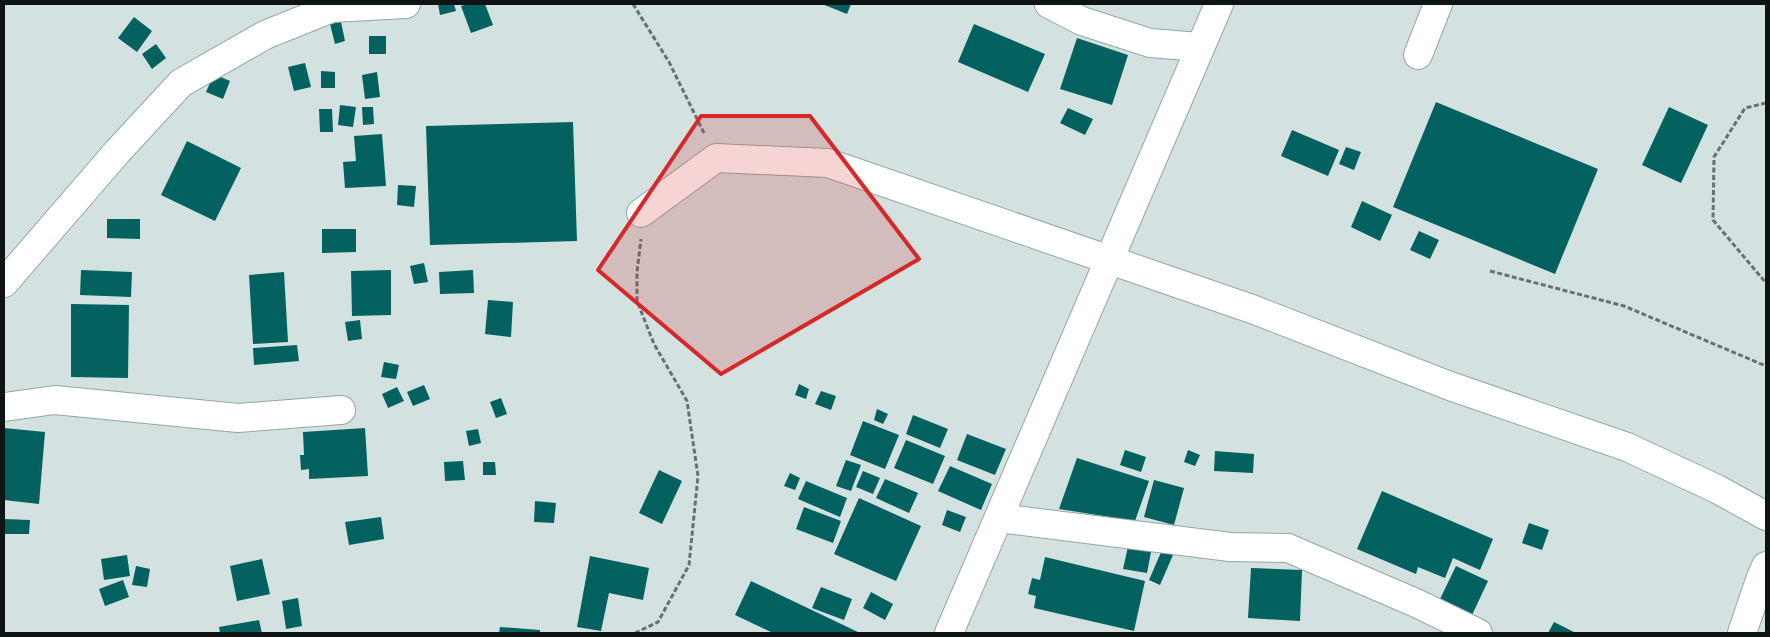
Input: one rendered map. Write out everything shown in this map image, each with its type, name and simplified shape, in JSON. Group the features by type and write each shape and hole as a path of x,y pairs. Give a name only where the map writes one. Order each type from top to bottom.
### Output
{"street":[{"path":"4,283 118,150 181,83 266,36 332,8 406,4"},
{"path":"1049,4 1082,21 1150,43 1200,47"},
{"path":"949,633 1219,4"},
{"path":"1418,55 1438,4"},
{"path":"641,213 716,158 828,163 1252,309 1450,386 1627,447 1717,489 1766,516"},
{"path":"4,407 55,400 238,418 341,410"},
{"path":"999,518 1230,547 1288,548 1416,603 1478,633"},
{"path":"1742,633 1766,566"}],"path":[{"path":"633,4 669,62 716,158"},
{"path":"1766,103 1745,108 1714,157 1713,220 1766,283"},
{"path":"635,633 658,622 689,565 698,476 687,401 654,344 636,301 637,272 641,246 641,213"},
{"path":"1490,271 1624,306 1766,366"}],"highlighted area":[{"path":"701,116 810,116 919,259 721,374 598,270"}],"building":[{"path":"438,4 454,4 456,11 440,15"},
{"path":"485,4 493,25 471,33 461,6"},
{"path":"822,4 851,4 847,14"},
{"path":"134,17 152,31 137,52 118,38"},
{"path":"341,22 345,41 335,44 330,24"},
{"path":"974,24 1045,54 1028,92 958,62"},
{"path":"369,36 386,36 386,54 369,54"},
{"path":"1077,38 1128,55 1112,105 1060,89"},
{"path":"156,44 166,58 152,69 142,54"},
{"path":"305,63 311,87 294,91 288,67"},
{"path":"321,71 335,72 335,88 321,88"},
{"path":"377,72 380,97 365,99 362,75"},
{"path":"214,74 230,81 223,99 206,92"},
{"path":"1436,102 1598,169 1555,274 1393,207"},
{"path":"340,105 356,107 353,127 338,125"},
{"path":"362,107 373,107 374,124 363,125"},
{"path":"1669,107 1708,125 1681,183 1642,165"},
{"path":"1068,108 1093,119 1085,135 1060,123"},
{"path":"319,109 332,109 333,132 320,132"},
{"path":"573,122 577,241 430,245 426,126"},
{"path":"1292,130 1339,150 1328,176 1281,156"},
{"path":"382,134 386,186 345,188 343,162 356,161 354,136"},
{"path":"187,141 241,168 215,221 161,195"},
{"path":"1346,147 1361,152 1354,170 1339,164"},
{"path":"398,185 416,186 414,207 397,205"},
{"path":"1362,201 1392,215 1380,241 1351,227"},
{"path":"107,219 140,219 140,239 107,238"},
{"path":"322,229 356,229 356,252 322,253"},
{"path":"1419,231 1439,240 1430,259 1410,250"},
{"path":"424,263 428,282 414,284 410,266"},
{"path":"81,270 132,272 131,297 80,295"},
{"path":"391,270 391,315 352,316 351,271"},
{"path":"473,270 474,293 440,294 439,272"},
{"path":"284,272 288,342 253,344 249,275"},
{"path":"488,300 513,302 511,337 485,334"},
{"path":"71,304 129,305 128,378 71,377"},
{"path":"360,320 362,339 348,341 345,322"},
{"path":"297,345 299,361 254,365 253,348"},
{"path":"384,362 399,365 396,379 381,377"},
{"path":"799,384 809,389 806,399 795,395"},
{"path":"424,385 430,399 413,406 407,392"},
{"path":"397,387 404,401 388,408 382,394"},
{"path":"821,391 836,396 831,410 815,404"},
{"path":"501,398 507,414 496,418 490,402"},
{"path":"877,409 888,414 883,424 874,420"},
{"path":"913,415 948,429 940,448 906,434"},
{"path":"863,421 899,435 885,469 850,455"},
{"path":"4,428 45,432 39,504 4,500"},
{"path":"365,428 368,476 309,479 309,469 301,470 300,455 304,455 303,432"},
{"path":"478,429 481,443 469,446 466,431"},
{"path":"967,434 1006,449 995,475 957,460"},
{"path":"906,440 945,456 933,484 894,468"},
{"path":"1125,450 1146,457 1141,472 1120,465"},
{"path":"1188,450 1200,455 1195,466 1184,462"},
{"path":"1215,451 1254,454 1253,473 1214,471"},
{"path":"1077,458 1149,481 1135,521 1059,509"},
{"path":"846,460 861,465 851,491 836,486"},
{"path":"463,461 465,480 445,481 444,462"},
{"path":"483,462 495,462 496,475 483,475"},
{"path":"950,466 992,484 981,510 938,491"},
{"path":"659,470 682,481 662,524 639,513"},
{"path":"863,471 880,478 873,494 856,487"},
{"path":"790,473 800,478 795,490 784,486"},
{"path":"885,479 918,493 909,513 876,498"},
{"path":"1154,480 1184,488 1174,525 1144,517"},
{"path":"806,481 847,498 840,517 798,499"},
{"path":"1382,491 1493,539 1480,570 1453,558 1445,578 1418,567 1416,574 1357,549"},
{"path":"859,498 921,526 896,581 834,554"},
{"path":"535,501 556,503 554,523 534,522"},
{"path":"804,507 841,521 833,543 796,529"},
{"path":"947,510 966,517 960,532 942,525"},
{"path":"381,517 384,539 349,545 345,522"},
{"path":"5,519 30,520 29,534 4,534"},
{"path":"1529,523 1549,530 1542,550 1522,543"},
{"path":"1129,542 1152,547 1147,573 1123,569"},
{"path":"1165,543 1176,548 1160,585 1149,580"},
{"path":"127,555 130,576 104,580 101,559"},
{"path":"590,556 649,568 643,600 609,593 601,631 577,627"},
{"path":"1045,557 1145,581 1134,631 1034,608 1036,596 1028,594 1032,578 1040,580"},
{"path":"262,559 270,594 237,601 230,566"},
{"path":"136,566 150,569 147,587 132,585"},
{"path":"1456,566 1488,581 1472,615 1440,599"},
{"path":"1251,568 1302,570 1300,621 1248,618"},
{"path":"123,580 129,597 105,606 99,589"},
{"path":"751,581 860,633 773,633 735,615"},
{"path":"821,587 852,599 844,620 812,608"},
{"path":"871,592 893,604 885,620 863,608"},
{"path":"298,598 302,626 286,629 282,601"},
{"path":"259,620 262,633 220,633 219,627"},
{"path":"1554,622 1574,632 1548,633"},
{"path":"500,627 540,630 540,633 499,633"}]}
